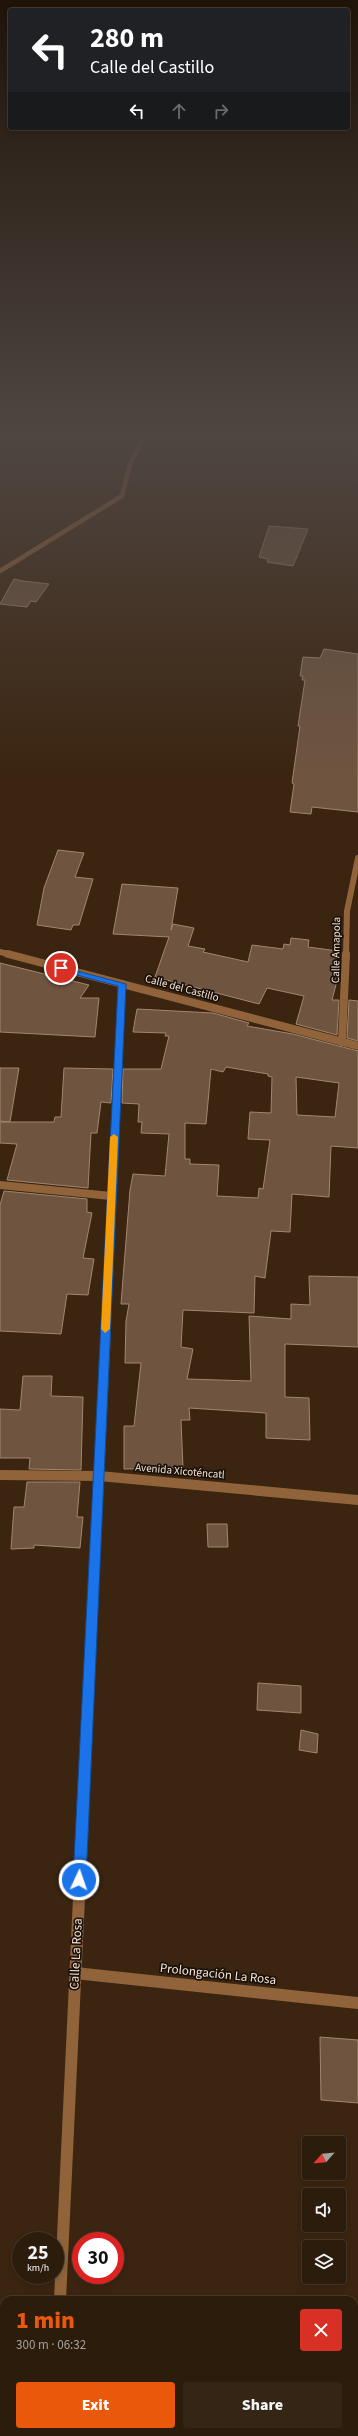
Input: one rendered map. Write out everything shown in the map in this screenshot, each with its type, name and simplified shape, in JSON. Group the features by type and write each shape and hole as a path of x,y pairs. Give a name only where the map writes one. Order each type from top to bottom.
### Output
{"street":[{"path":"0,571 35,550"},
{"name":"Calle Amapola","path":"342,1042 346,992 347,911 358,858"},
{"name":"Calle del Castillo","path":"0,952 358,1046"},
{"name":"Calle La Rosa","path":"60,2296 74,1973 122,984"},
{"path":"0,1185 111,1196"},
{"name":"Avenida Xicoténcatl","path":"0,1475 99,1476 358,1500"},
{"name":"Prolongación La Rosa","path":"74,1973 358,2003"}],"building":[{"path":"261,550 300,550 293,566 267,562 268,559 259,557"},
{"path":"14,579 49,584 36,602 31,601 27,607 0,604"},
{"path":"324,649 358,654 358,812 312,807 311,814 290,812 294,784 292,783 300,726 298,726 305,680 302,680 303,676 300,676 303,657 320,658"},
{"path":"58,850 84,853 75,877 93,879 79,925 73,925 71,930 37,925 44,888"},
{"path":"122,884 178,888 171,930 173,924 194,928 188,946 205,949 203,952 248,962 252,945 283,949 284,944 290,945 291,938 309,940 308,947 338,951 334,972 339,973 332,1000 339,1000 337,1035 296,1024 304,996 267,988 259,1004 155,977 169,937 113,934"},
{"path":"0,963 89,985 80,998 99,998 95,1037 0,1032"},
{"path":"349,1000 358,1001 358,1041 347,1038"},
{"path":"137,1009 213,1013 249,1023 247,1026 293,1034 358,1051 358,1148 331,1146 329,1197 292,1194 290,1232 271,1231 265,1278 255,1276 254,1313 183,1310 181,1347 193,1349 187,1379 251,1381 249,1316 291,1319 291,1304 310,1305 309,1276 358,1277 358,1347 285,1344 285,1397 309,1398 310,1440 266,1438 266,1413 189,1408 190,1420 181,1420 183,1468 124,1469 124,1426 134,1426 141,1363 125,1363 126,1321 129,1304 121,1304 130,1190 133,1174 165,1176 169,1134 141,1133 142,1122 138,1122 139,1104 122,1103 123,1069 161,1069 169,1036 165,1036 166,1033 133,1032","holes":["226,1067 268,1074 268,1076 272,1077 271,1113 250,1112 248,1139 270,1140 263,1189 259,1188 258,1198 217,1196 219,1165 190,1164 190,1159 185,1159 185,1123 206,1124 211,1069 223,1072","296,1077 339,1083 335,1117 297,1115"]},
{"path":"0,1068 19,1068 10,1122 0,1121"},
{"path":"64,1068 113,1069 111,1103 101,1102 97,1133 91,1133 88,1188 7,1180 17,1144 0,1143 0,1122 54,1122 55,1117 61,1117"},
{"path":"4,1191 87,1199 87,1212 92,1213 83,1258 94,1259 88,1295 67,1294 61,1334 0,1331 0,1205"},
{"path":"23,1376 52,1376 51,1396 83,1397 81,1470 29,1469 30,1458 0,1458 0,1409 20,1410"},
{"path":"27,1482 80,1482 77,1517 83,1517 80,1548 34,1545 34,1548 11,1549 14,1507 24,1507"},
{"path":"207,1524 227,1524 228,1547 208,1547"},
{"path":"258,1683 301,1686 301,1713 257,1710"},
{"path":"301,1730 318,1734 317,1753 299,1750"},
{"path":"320,2037 358,2040 358,2103 321,2100"}],"slow traffic":[{"path":"105,1329 114,1137"}],"route":[{"path":"61,968 122,984 79,1880"}]}
